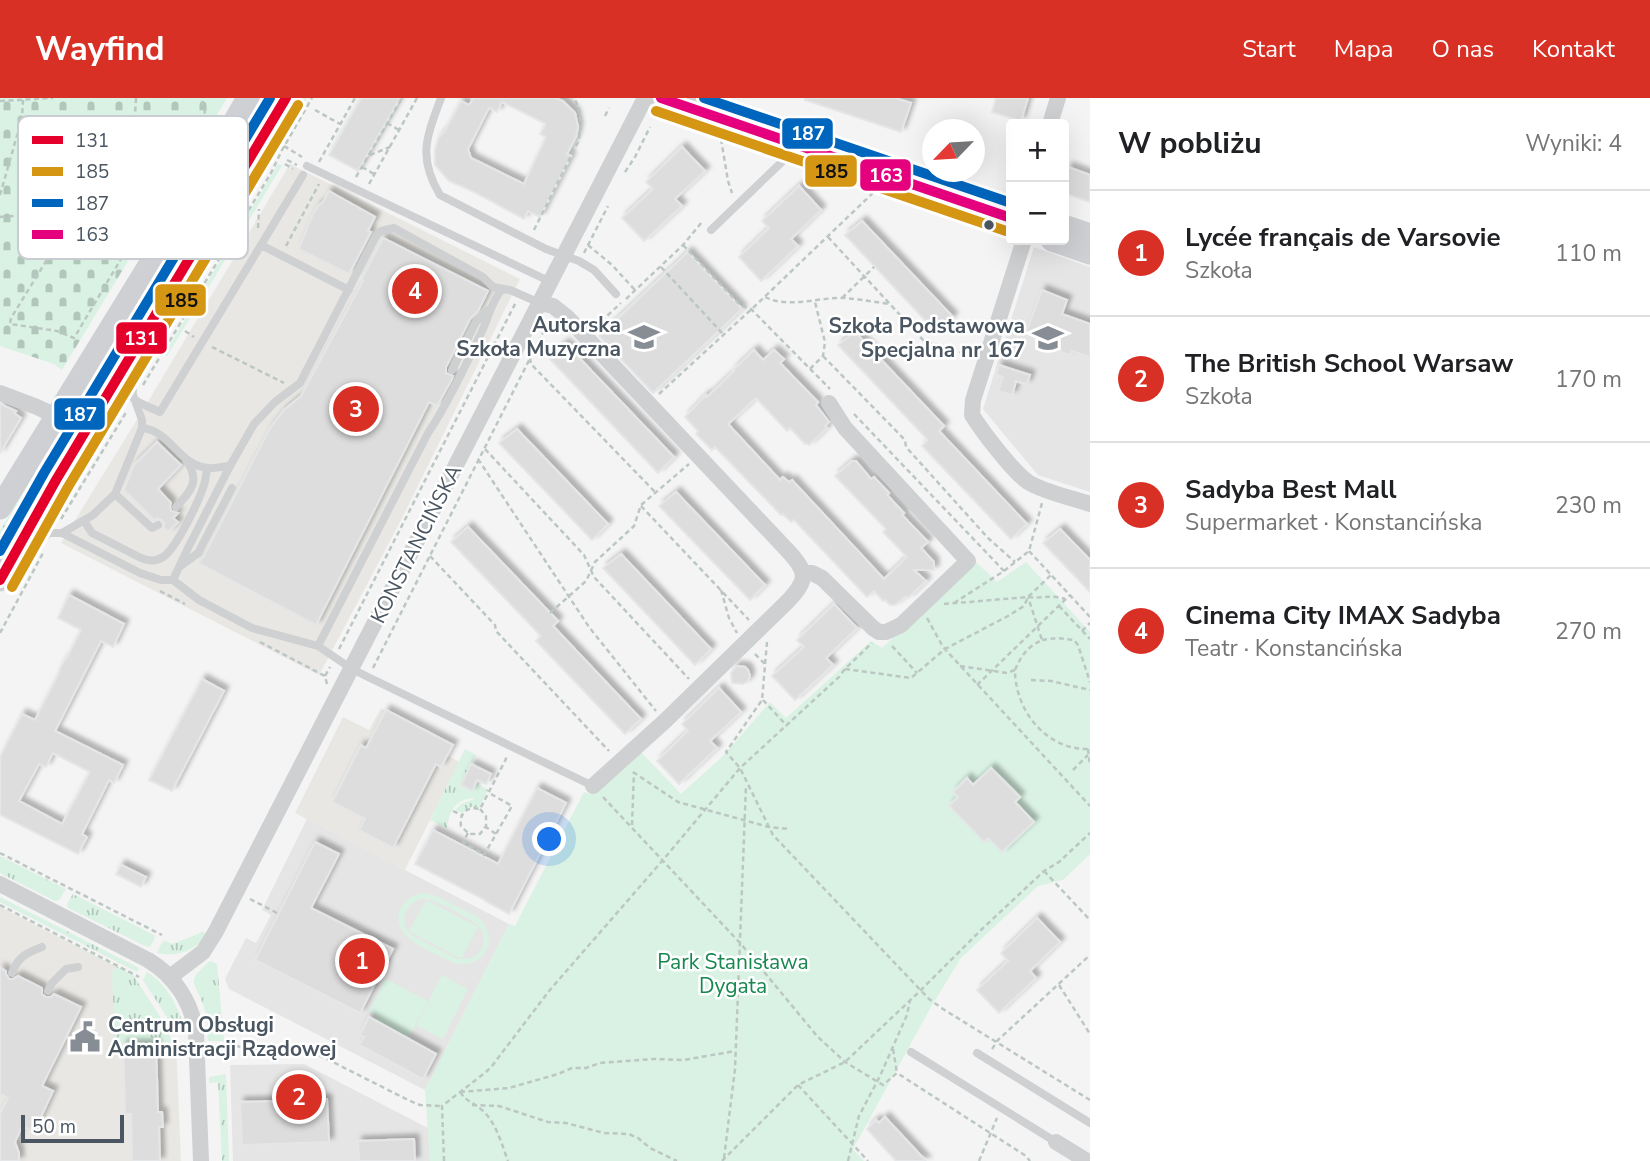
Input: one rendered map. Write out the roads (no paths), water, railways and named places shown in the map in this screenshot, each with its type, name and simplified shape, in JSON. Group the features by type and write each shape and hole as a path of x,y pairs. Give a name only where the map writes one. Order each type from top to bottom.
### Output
{"main road":[{"path":"238,116 248,98"},
{"path":"248,161 286,98"},
{"path":"667,99 1006,216"},
{"path":"1069,228 1090,235"},
{"path":"1067,245 1090,253"},
{"path":"0,508 153,259"},
{"path":"2,576 63,468 189,259"}],"street":[{"name":"KONSTANCIŃSKA","path":"170,977 207,947 352,669 548,305 551,282 572,259 645,98"},
{"path":"1052,119 1058,98"},
{"path":"1022,245 973,400 972,415 1016,472 1027,481 1090,504"},
{"path":"548,305 567,317 789,552 803,573 801,587 764,625 593,786"},
{"path":"0,393 56,416"},
{"path":"803,573 812,573 822,578 879,632 886,632 896,628 968,561 845,428 830,403"},
{"path":"0,884 148,960 170,977 185,998 195,1021 201,1161"},
{"path":"1061,1151 1087,1161"}],"lane":[{"path":"441,98 427,137 426,154 440,195 594,270 616,294"},
{"path":"711,230 786,158 793,143"},
{"path":"311,168 551,282"},
{"path":"134,399 160,412 261,245 300,173"},
{"path":"173,580 230,466 254,425 275,402 300,383 381,231 394,228 483,277 493,287 510,289 548,305"},
{"path":"261,245 349,290"},
{"path":"452,370 476,322 502,289"},
{"path":"318,646 428,433 445,407 490,307"},
{"path":"2,576 32,546 49,534 84,521 115,494 142,428 132,385 133,351"},
{"path":"142,428 159,433 185,458 193,473 192,486 176,507"},
{"path":"185,458 207,468 230,466"},
{"path":"84,521 92,533 116,546 150,561 159,559 173,548 197,503 206,480 207,468"},
{"path":"179,567 198,553 232,488"},
{"path":"115,494 152,528 158,524"},
{"path":"58,532 139,573 161,580 173,580 199,600 252,628 318,646 352,669 593,786"},
{"path":"12,974 17,962 29,952 42,947"},
{"path":"48,991 66,969 78,967"},
{"path":"911,1052 1002,1109 1061,1151"},
{"path":"977,1052 1090,1123"}],"place":[{"name":"Cinema City IMAX Sadyba","path":"415,291"},
{"name":"Autorska Szkoła Muzyczna","path":"644,337"},
{"name":"Szkoła Podstawowa Specjalna nr 167","path":"1048,338"},
{"name":"Sadyba Best Mall","path":"356,409"},
{"name":"Lycée français de Varsovie","path":"362,961"},
{"name":"Centrum Obsługi Administracji Rządowej","path":"85,1037"},
{"name":"The British School Warsaw","path":"299,1097"}],"park label":[{"name":"Park Stanisława Dygata","path":"733,974"}]}
